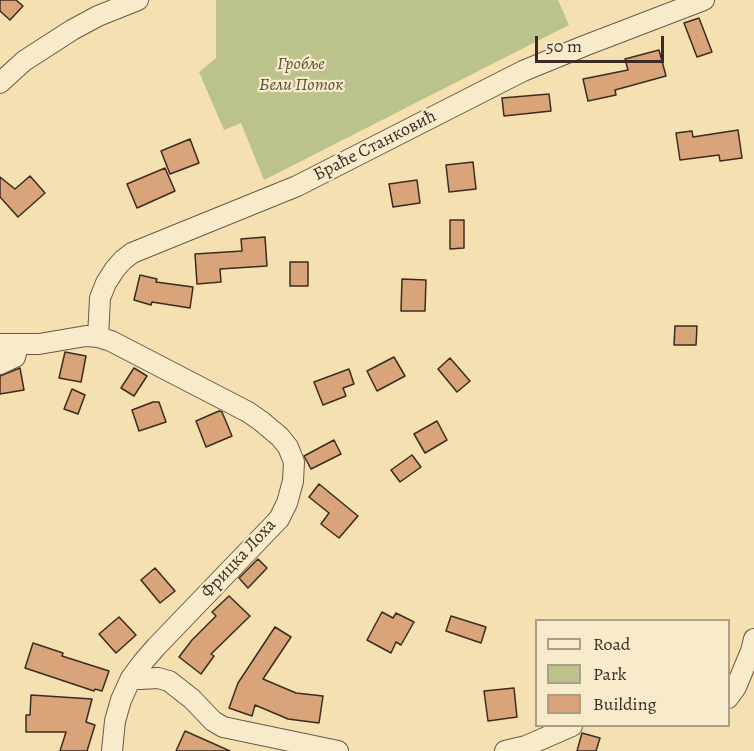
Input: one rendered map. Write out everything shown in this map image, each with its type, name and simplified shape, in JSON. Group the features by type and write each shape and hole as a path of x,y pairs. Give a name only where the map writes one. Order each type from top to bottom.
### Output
{"street":[{"path":"0,83 24,60 72,30 98,16 138,0"},
{"name":"Браће Станковић","path":"98,337 100,298 106,283 115,269 132,253 297,186 523,71 704,0"},
{"name":"Фрицка Лоха","path":"9,345 39,344 86,336 111,341 249,412 280,437 288,447 294,462 293,481 279,519 156,647 131,678 115,721 112,751"},
{"path":"0,364 15,357 9,345"},
{"path":"730,696 753,648"},
{"path":"131,678 158,678 169,681 192,699 213,721 223,727 338,751"},
{"path":"504,751 528,748 566,727"}],"green space":[{"name":"Гробље Бели Поток","path":"216,0 558,0 569,25 264,180 241,123 224,130 199,72 216,58"}],"building":[{"path":"0,0 16,0 23,6 10,20 0,11"},
{"path":"699,18 712,52 697,57 684,23"},
{"path":"659,50 666,76 615,90 616,95 588,101 583,79 628,70 625,59"},
{"path":"549,94 551,111 504,116 502,98"},
{"path":"738,130 742,158 720,161 719,155 680,160 676,133 692,131 693,137"},
{"path":"190,139 199,163 170,174 161,151"},
{"path":"473,162 476,189 449,192 446,165"},
{"path":"165,168 175,191 137,208 127,184"},
{"path":"30,176 45,193 18,217 0,197 0,177 15,189"},
{"path":"417,180 420,203 393,207 389,184"},
{"path":"450,220 464,220 464,248 450,249"},
{"path":"265,237 267,266 220,269 221,282 197,284 195,254 242,251 241,239"},
{"path":"290,262 308,262 308,286 290,286"},
{"path":"140,275 157,279 156,282 193,287 190,308 152,302 151,305 134,300"},
{"path":"402,279 426,280 425,311 401,311"},
{"path":"675,326 697,326 696,345 674,345"},
{"path":"65,352 86,356 81,382 59,378"},
{"path":"394,357 405,376 377,391 367,371"},
{"path":"450,358 470,381 457,392 438,369"},
{"path":"20,368 24,390 0,394 0,376"},
{"path":"134,368 147,376 134,396 121,388"},
{"path":"349,369 354,384 343,388 346,396 323,405 314,382"},
{"path":"72,389 85,395 78,414 64,409"},
{"path":"159,402 166,422 139,431 132,410"},
{"path":"219,411 222,412 232,436 206,447 196,421"},
{"path":"437,421 447,440 425,453 414,434"},
{"path":"334,440 341,454 311,469 304,456"},
{"path":"412,455 421,467 400,482 391,470"},
{"path":"319,484 358,516 339,538 321,524 329,513 309,497"},
{"path":"258,559 267,568 248,588 239,578"},
{"path":"155,568 175,591 160,603 141,580"},
{"path":"229,596 250,616 211,654 214,656 201,674 179,657 216,616 212,612"},
{"path":"382,612 393,618 396,613 414,622 401,645 396,642 391,653 367,640"},
{"path":"451,616 486,627 481,643 446,631"},
{"path":"119,617 136,635 116,653 99,634"},
{"path":"275,627 291,637 263,679 296,693 323,696 319,723 288,719 255,705 252,716 229,708 238,683"},
{"path":"33,643 63,653 62,656 109,671 102,691 95,689 94,691 25,668"},
{"path":"514,688 517,717 488,721 484,691"},
{"path":"31,695 92,699 86,722 95,725 87,751 60,751 66,732 26,732 26,715 30,715"},
{"path":"185,731 230,751 176,751"},
{"path":"582,733 600,738 596,751 577,751"}]}
